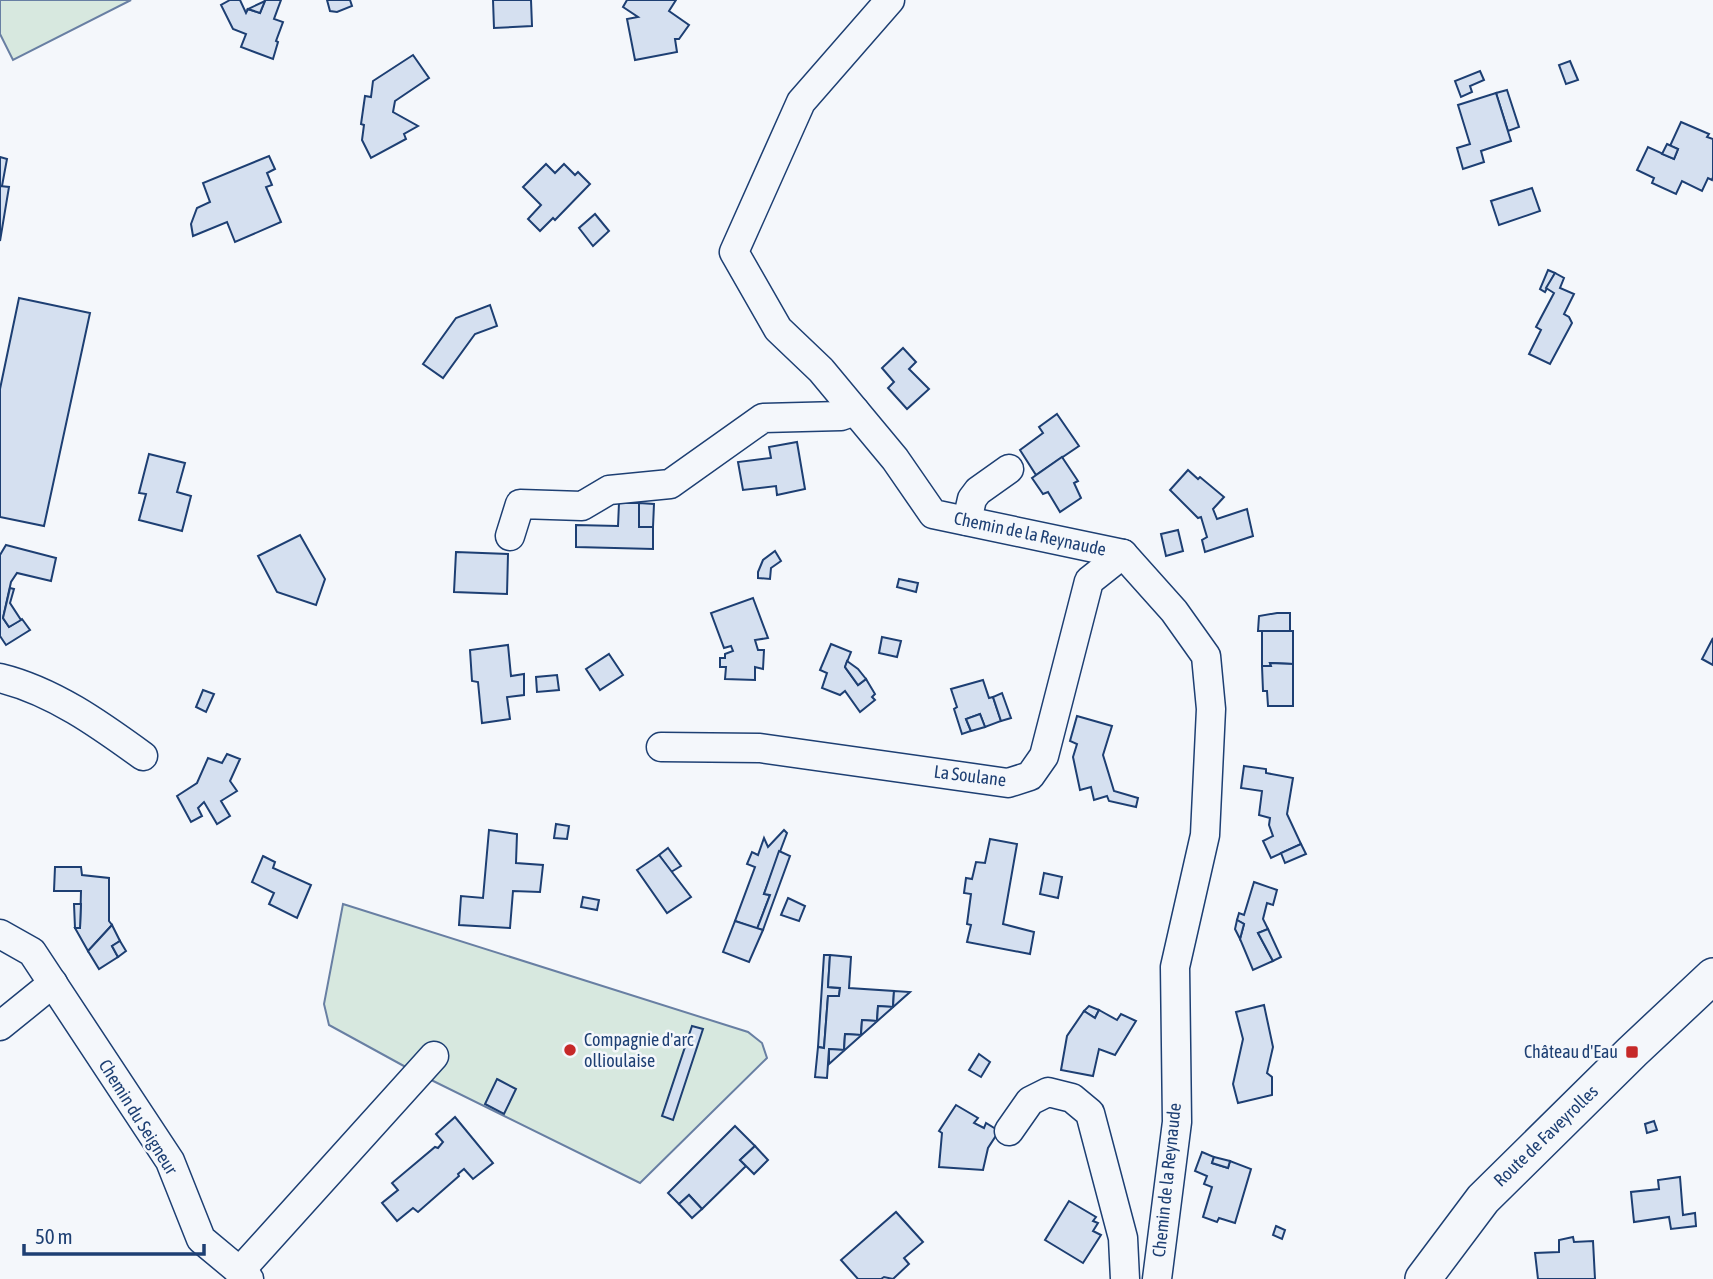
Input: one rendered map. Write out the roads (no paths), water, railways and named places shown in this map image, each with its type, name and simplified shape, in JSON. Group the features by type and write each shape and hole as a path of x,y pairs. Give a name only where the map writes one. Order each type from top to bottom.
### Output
{"main road":[{"name":"Route de Faveyrolles","path":"1423,1279 1483,1199 1713,976"}],"street":[{"name":"Chemin de la Reynaude","path":"890,0 801,102 734,252 778,329 821,369 895,459 933,514 1123,554 1174,611 1206,656 1211,709 1205,835 1175,967 1177,1122 1157,1279"},
{"path":"510,536 520,504 582,506 609,490 670,484 764,418 841,416 855,411"},
{"path":"967,521 972,499 978,491 1009,469"},
{"name":"La Soulane","path":"661,747 760,748 1008,783 1030,776 1044,756 1089,581 1123,554"},
{"path":"0,678 29,685 99,724 143,756"},
{"name":"Chemin du Seigneur","path":"0,934 32,952 170,1161 201,1240 244,1275"},
{"path":"0,1026 52,984"},
{"path":"244,1275 435,1056"},
{"path":"1010,1131 1030,1101 1048,1092 1072,1098 1090,1113 1123,1238 1125,1279"}],"place":[{"name":"Compagnie d'arc ollioulaise","path":"570,1050"},
{"name":"Château d'Eau","path":"1632,1052"}]}
